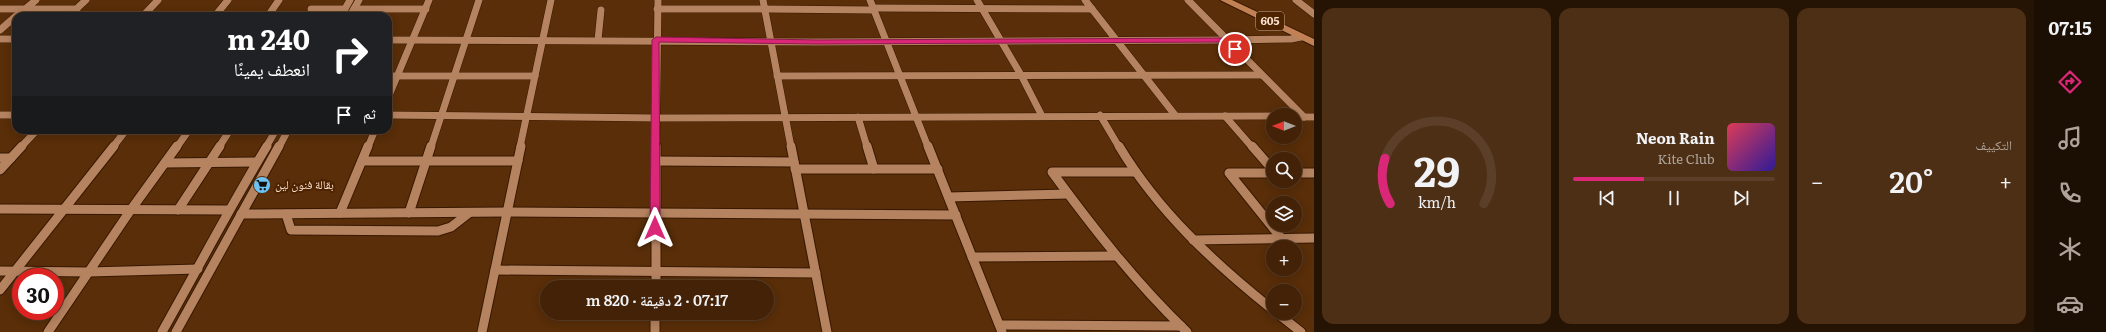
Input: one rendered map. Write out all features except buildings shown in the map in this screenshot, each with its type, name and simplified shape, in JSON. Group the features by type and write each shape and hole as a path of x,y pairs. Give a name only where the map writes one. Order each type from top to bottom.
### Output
{"highway":[{"name":"605","path":"1226,0 1314,43"},
{"name":"605","path":"1241,0 1314,34"}],"street":[{"path":"21,12 36,0"},
{"path":"74,12 86,0"},
{"path":"147,12 158,0"},
{"path":"218,12 228,0"},
{"path":"271,12 279,0"},
{"path":"343,12 350,0"},
{"path":"352,12 359,0"},
{"path":"392,89 429,0"},
{"path":"409,213 479,0"},
{"path":"482,332 551,0"},
{"path":"656,280 656,40 658,0"},
{"path":"763,0 827,332"},
{"path":"870,0 901,74 1001,329 1184,329"},
{"path":"977,0 1021,75 1042,116"},
{"path":"1085,0 1175,115"},
{"path":"1188,0 1304,117 1314,117"},
{"path":"1296,0 1311,9 1314,14"},
{"path":"311,8 345,9"},
{"path":"354,8 426,9"},
{"path":"0,9 77,9"},
{"path":"658,9 1092,9"},
{"path":"598,40 601,10"},
{"path":"0,30 12,20"},
{"path":"392,40 1001,41 1226,40 1291,39 1301,37"},
{"path":"0,39 12,39"},
{"path":"777,76 901,74 1261,75"},
{"path":"392,76 535,76"},
{"path":"0,115 12,115"},
{"path":"392,115 656,118 1100,115 1266,116"},
{"path":"1100,115 1135,172 1158,201 1193,240 1233,278 1266,304"},
{"path":"1225,116 1266,164"},
{"path":"858,117 874,169"},
{"path":"0,170 33,134"},
{"path":"17,268 123,134"},
{"path":"48,332 130,212 186,134"},
{"path":"178,210 227,134"},
{"path":"162,332 198,270 228,210 274,134"},
{"path":"176,332 285,134"},
{"path":"340,213 373,134"},
{"path":"0,158 11,158"},
{"path":"362,161 518,161"},
{"path":"656,161 874,169 938,169"},
{"path":"166,163 256,162"},
{"path":"1135,172 1052,172 1115,256 1184,329"},
{"path":"1266,172 1229,173 1282,239"},
{"path":"1302,173 1314,173"},
{"path":"949,197 1068,194"},
{"path":"0,209 130,212 228,210"},
{"path":"241,214 507,212 956,215"},
{"path":"286,214 291,230 438,231 451,227 469,213"},
{"path":"1193,240 1314,238"},
{"path":"972,257 1115,256"},
{"path":"64,272 198,270"},
{"path":"495,270 816,274"},
{"path":"0,272 12,272"},
{"path":"0,290 12,275"},
{"path":"655,320 655,332"},
{"path":"1286,320 1302,332"}],"place":[{"name":"بقالة فنون لين","path":"262,185"}],"route":[{"path":"655,228 656,40 818,42 1226,40 1235,49"}]}
